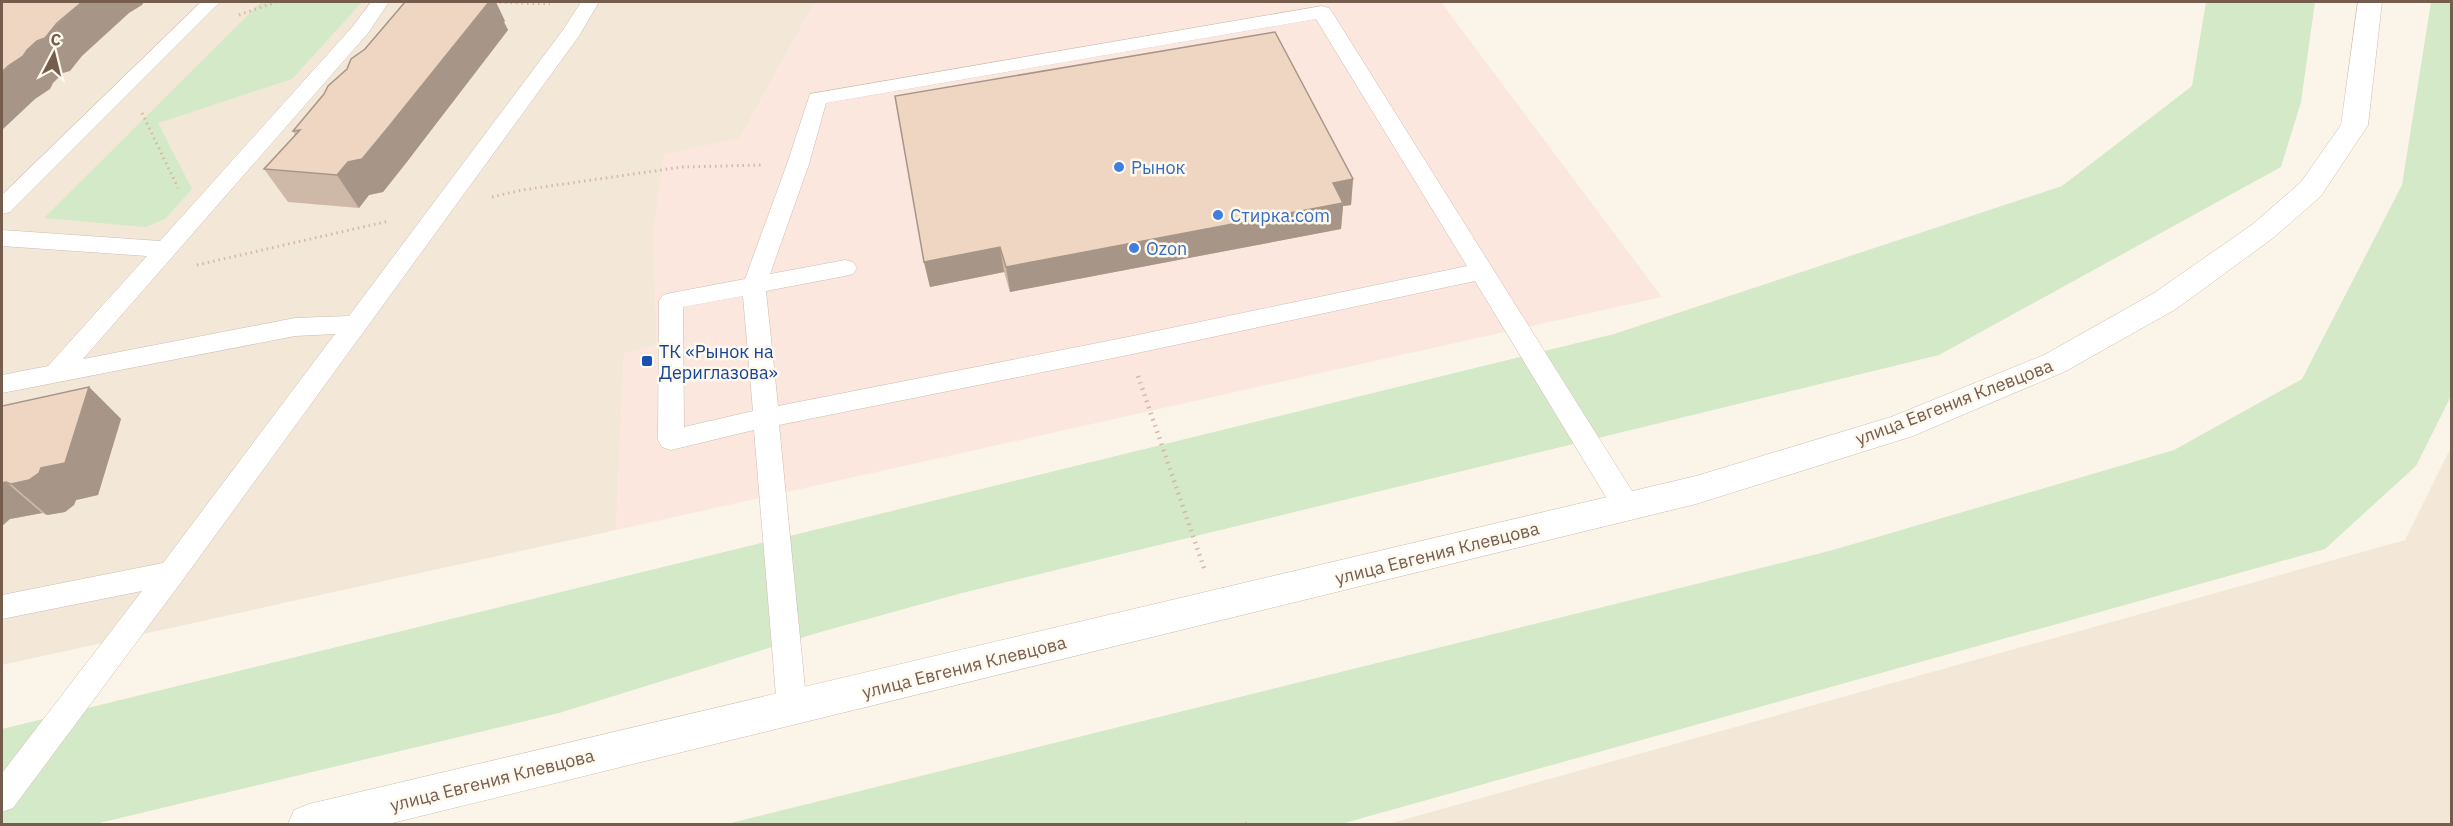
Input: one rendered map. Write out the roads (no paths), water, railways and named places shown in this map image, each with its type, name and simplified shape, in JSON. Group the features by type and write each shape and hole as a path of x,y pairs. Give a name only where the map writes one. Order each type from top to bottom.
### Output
{"street":[{"name":"улица Евгения Клевцова","path":"309,825 1696,490 1901,427 2055,363 2165,301 2264,231 2311,189 2354,125 2370,2"}],"lane":[{"path":"2,207 212,2"},
{"path":"55,374 361,29 380,2"},
{"path":"2,797 172,573 572,32 588,4"},
{"path":"792,708 754,285 798,164 817,98 1322,12 1627,507"},
{"path":"2,238 164,249"},
{"path":"845,268 671,301 671,440 765,418 1128,346 1482,271"},
{"path":"2,384 295,327 356,324"},
{"path":"2,607 172,573"}],"place":[{"name":"Рынок","path":"1119,167"},
{"name":"Стирка.com","path":"1218,215"},
{"name":"Ozon","path":"1134,248"},
{"name":"ТК «Рынок на Дериглазова»","path":"647,361"}]}
